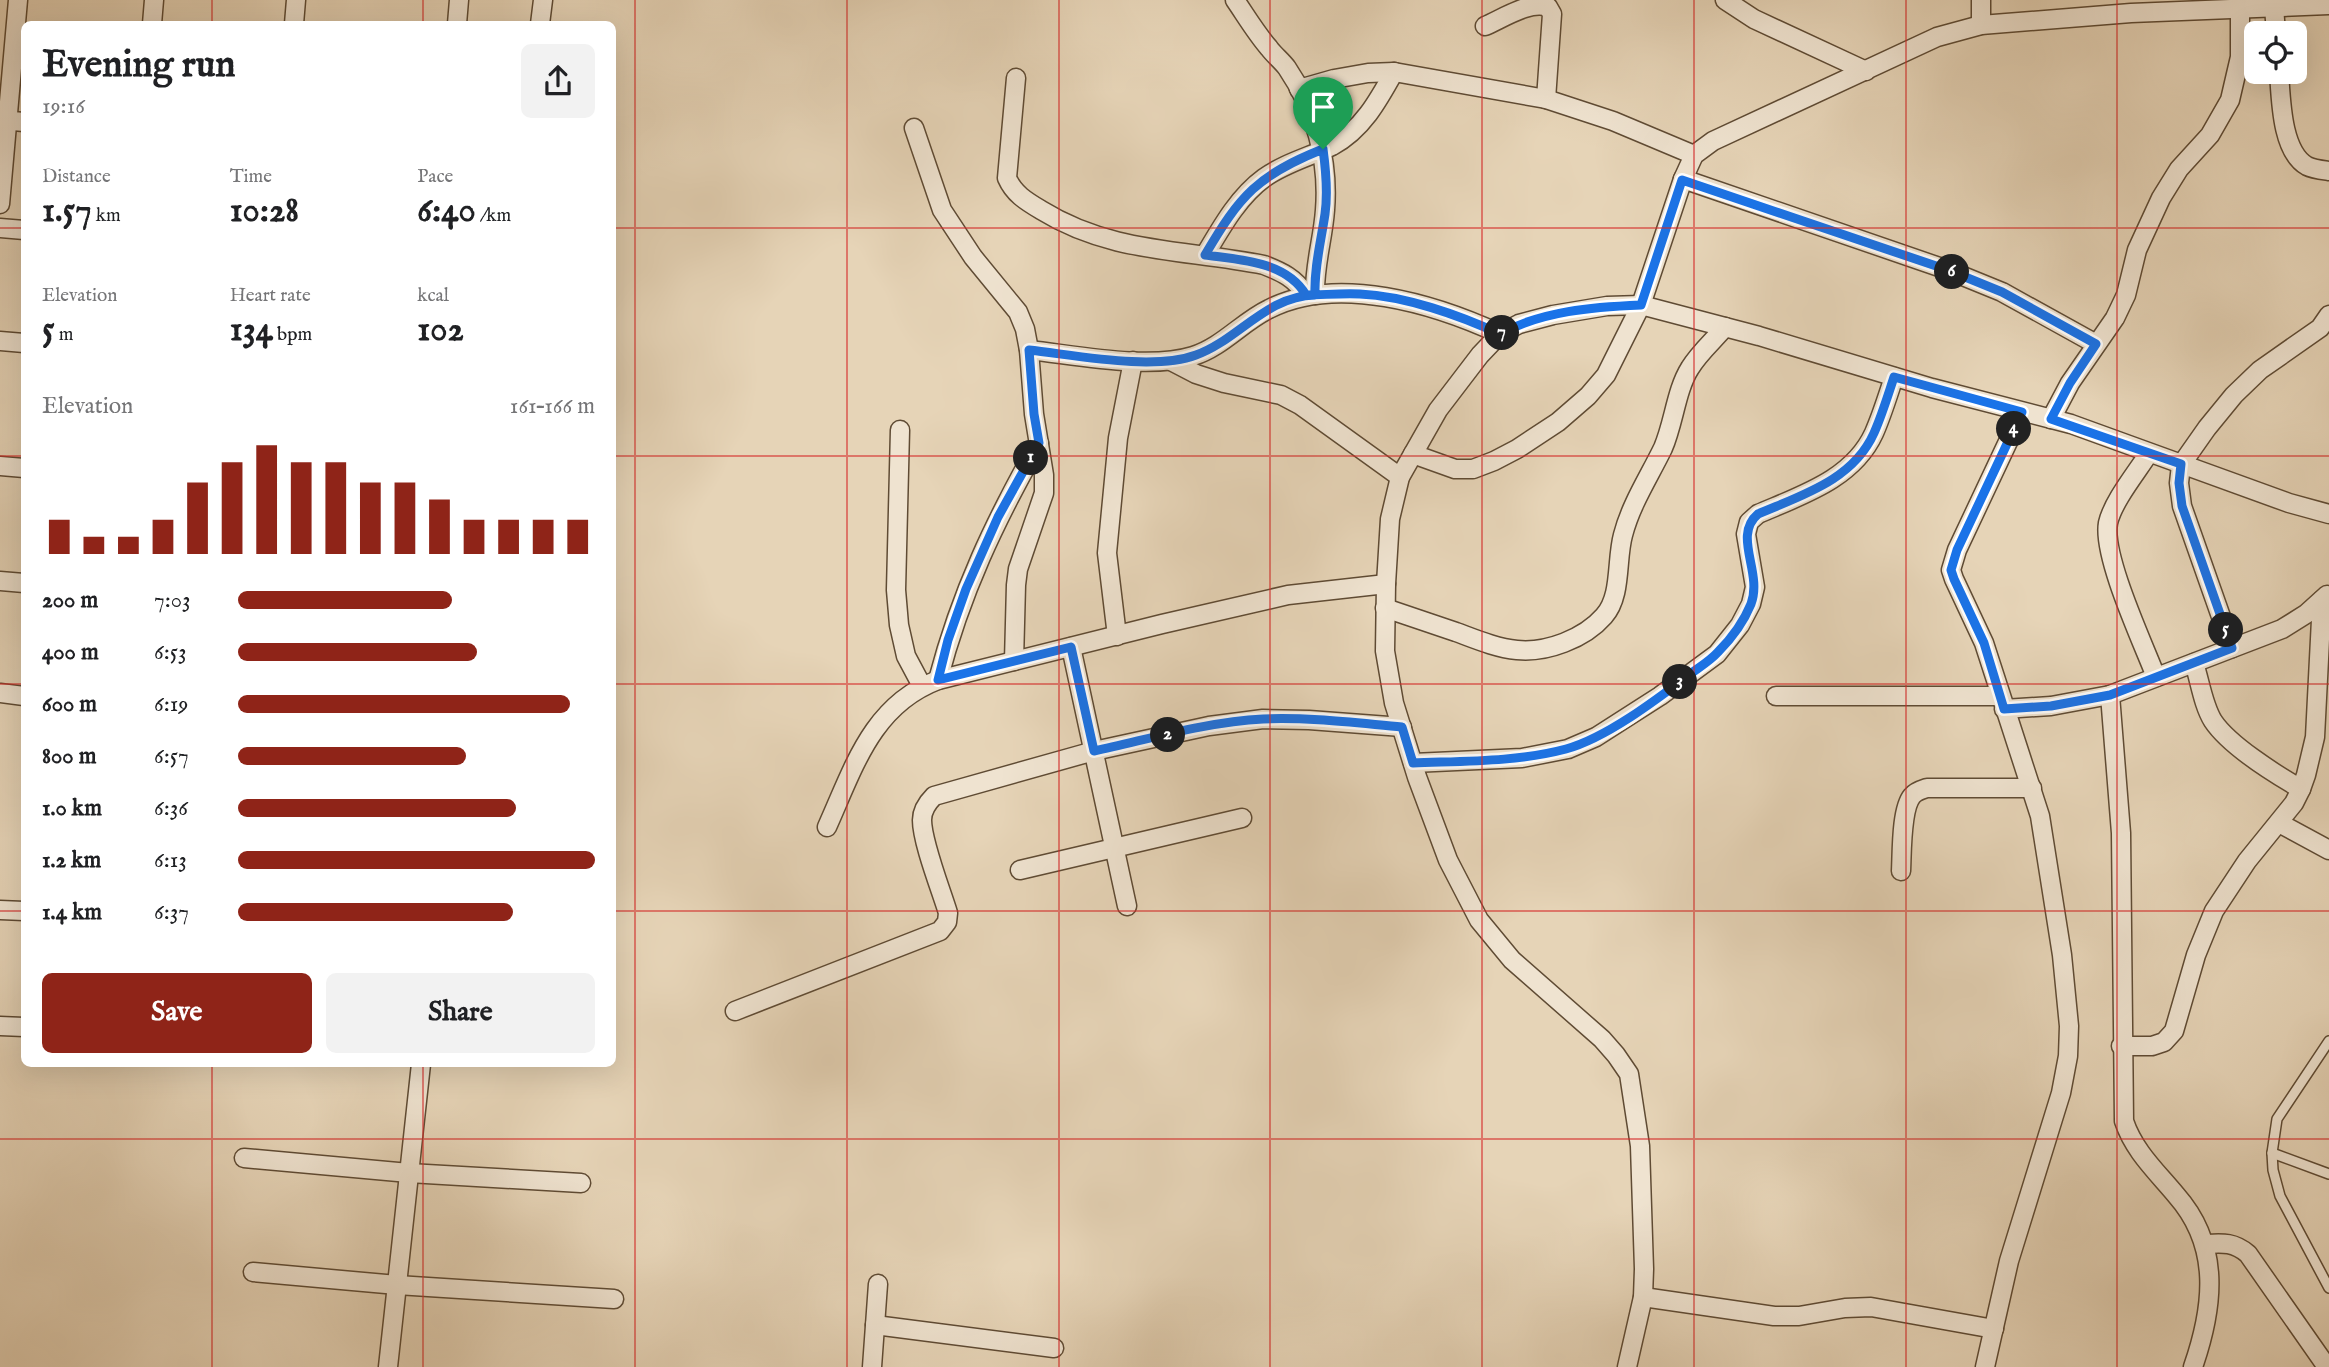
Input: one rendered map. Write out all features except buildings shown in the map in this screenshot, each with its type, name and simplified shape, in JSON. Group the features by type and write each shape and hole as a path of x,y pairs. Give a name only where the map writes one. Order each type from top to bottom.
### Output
{"street":[{"path":"152,21 154,0"},
{"path":"294,21 296,0"},
{"path":"457,21 458,0"},
{"path":"541,21 543,0"},
{"path":"1235,0 1299,89 1323,149 1326,174 1325,211 1310,295"},
{"path":"1725,0 1754,19 1866,71"},
{"path":"1981,0 1981,25"},
{"path":"1413,454 1455,469 1473,469 1517,449 1558,422 1588,396 1606,375 1641,305 1682,180 1694,155 1713,141 1937,37 1981,25 2106,15 2329,5"},
{"path":"0,204 10,121 12,6"},
{"path":"1485,26 1531,7 1548,7 1552,14 1546,99"},
{"path":"2051,419 2070,383 2115,318 2126,295 2137,250 2161,198 2179,169 2210,135 2230,100 2240,57 2240,9"},
{"path":"1299,89 1345,77 1394,72 1546,99 1613,121 1694,155"},
{"path":"1205,255 1242,199 1262,180 1286,164 1334,145 1360,125 1375,107 1394,72"},
{"path":"1016,78 1007,178 1020,197 1061,223 1095,237 1124,244 1264,265 1285,273 1310,295"},
{"path":"2280,84 2283,117 2295,153 2309,167 2329,172"},
{"path":"914,128 942,211 972,257 1018,313 1025,329 1029,350 1044,494 1018,569 1014,661"},
{"path":"1682,180 1970,279 2002,292 2096,344"},
{"path":"0,228 21,230"},
{"path":"1029,350 1133,361 1171,361 1194,356 1215,347 1260,313 1288,300 1310,295 1362,294 1425,306 1470,320 1500,334"},
{"path":"1627,1367 1643,1297 1640,1146 1629,1074 1602,1039 1511,960 1479,920 1448,860 1413,763 1394,703 1385,651 1385,584 1390,519 1401,477 1438,410 1480,355 1500,334 1518,324 1607,306 1641,305 2051,419 2289,503 2329,514"},
{"path":"2232,648 2182,506 2179,483 2181,464 2234,396 2260,370 2320,328 2329,315"},
{"path":"1385,608 1485,643 1516,650 1537,650 1559,644 1589,629 1605,615 1614,596 1622,537 1631,511 1664,446 1684,380 1690,367 1725,327"},
{"path":"0,341 21,343"},
{"path":"1117,636 1108,553 1118,438 1133,361"},
{"path":"1171,361 1224,383 1281,395 1300,405 1401,477"},
{"path":"1413,763 1522,758 1568,749 1596,737 1660,696 1717,654 1740,625 1751,604 1755,587 1746,534 1749,522 1758,514 1839,477 1859,458 1874,434 1894,377"},
{"path":"1989,1366 2009,1261 2027,1196 2052,1125 2068,1056 2069,1026 2063,955 2040,816 1984,643 1951,570 1957,550 2022,412"},
{"path":"900,430 896,590 899,625 906,656 930,683"},
{"path":"930,683 966,589 998,517 1039,443"},
{"path":"2149,453 2112,512 2108,524 2108,542 2112,564 2156,677"},
{"path":"0,466 21,468"},
{"path":"0,581 21,583"},
{"path":"827,827 867,739 889,710 930,683 1288,595 1385,584"},
{"path":"1776,696 2002,702 2051,706 2110,695 2281,629 2306,614 2326,596"},
{"path":"2121,1046 2152,1046 2164,1042 2174,1031 2196,955 2214,911 2247,861 2279,823 2301,789 2315,737 2326,596"},
{"path":"1071,647 1127,905"},
{"path":"2194,663 2214,722 2232,740 2301,789"},
{"path":"0,693 21,696"},
{"path":"2110,695 2121,833 2121,1046 2124,1121 2130,1139 2185,1205 2206,1244 2210,1268 2209,1304 2201,1346 2193,1367"},
{"path":"735,1011 940,931 947,922 948,913 924,836 922,820 925,806 934,796 1094,751 1209,726 1262,719 1402,727"},
{"path":"1901,870 1905,814 1909,799 1917,792 1927,788 2032,788"},
{"path":"1020,870 1242,818"},
{"path":"2279,823 2329,850"},
{"path":"0,909 21,911"},
{"path":"0,1026 21,1027"},
{"path":"388,1367 421,1067"},
{"path":"244,1158 409,1173 581,1183"},
{"path":"2206,1244 2232,1244 2248,1254 2327,1367"},
{"path":"253,1272 397,1285 614,1299"},
{"path":"872,1367 878,1284"},
{"path":"1643,1297 1774,1316 1799,1316 1845,1308 1871,1307 1994,1329"},
{"path":"875,1325 1054,1348"}],"lane":[{"path":"2329,1041 2277,1119 2272,1153 2273,1170 2280,1196 2329,1288"},
{"path":"2272,1153 2329,1174"}],"route":[{"path":"1323,149 1286,164 1262,180 1242,199 1205,255 1264,265 1285,273 1299,284 1306,295 1315,295 1362,294 1425,306 1470,320 1500,334 1518,324 1553,315 1607,306 1641,305 1682,180 1948,270 2002,292 2048,317 2096,344 2070,383 2051,419 2181,464 2179,483 2182,506 2232,648 2110,695 2051,706 2004,709 1984,643 1951,570 1957,550 2022,412 1894,377 1874,434 1859,458 1839,477 1758,514 1749,522 1746,534 1755,587 1751,604 1740,625 1717,654 1660,696 1596,737 1568,749 1522,758 1413,763 1402,727 1262,719 1209,726 1094,751 1071,647 938,680 948,640 966,589 998,517 1039,443 1029,350 1133,361 1171,361 1194,356 1215,347 1268,309 1288,300 1315,295 1315,274 1325,211 1326,174 1323,149"}]}
